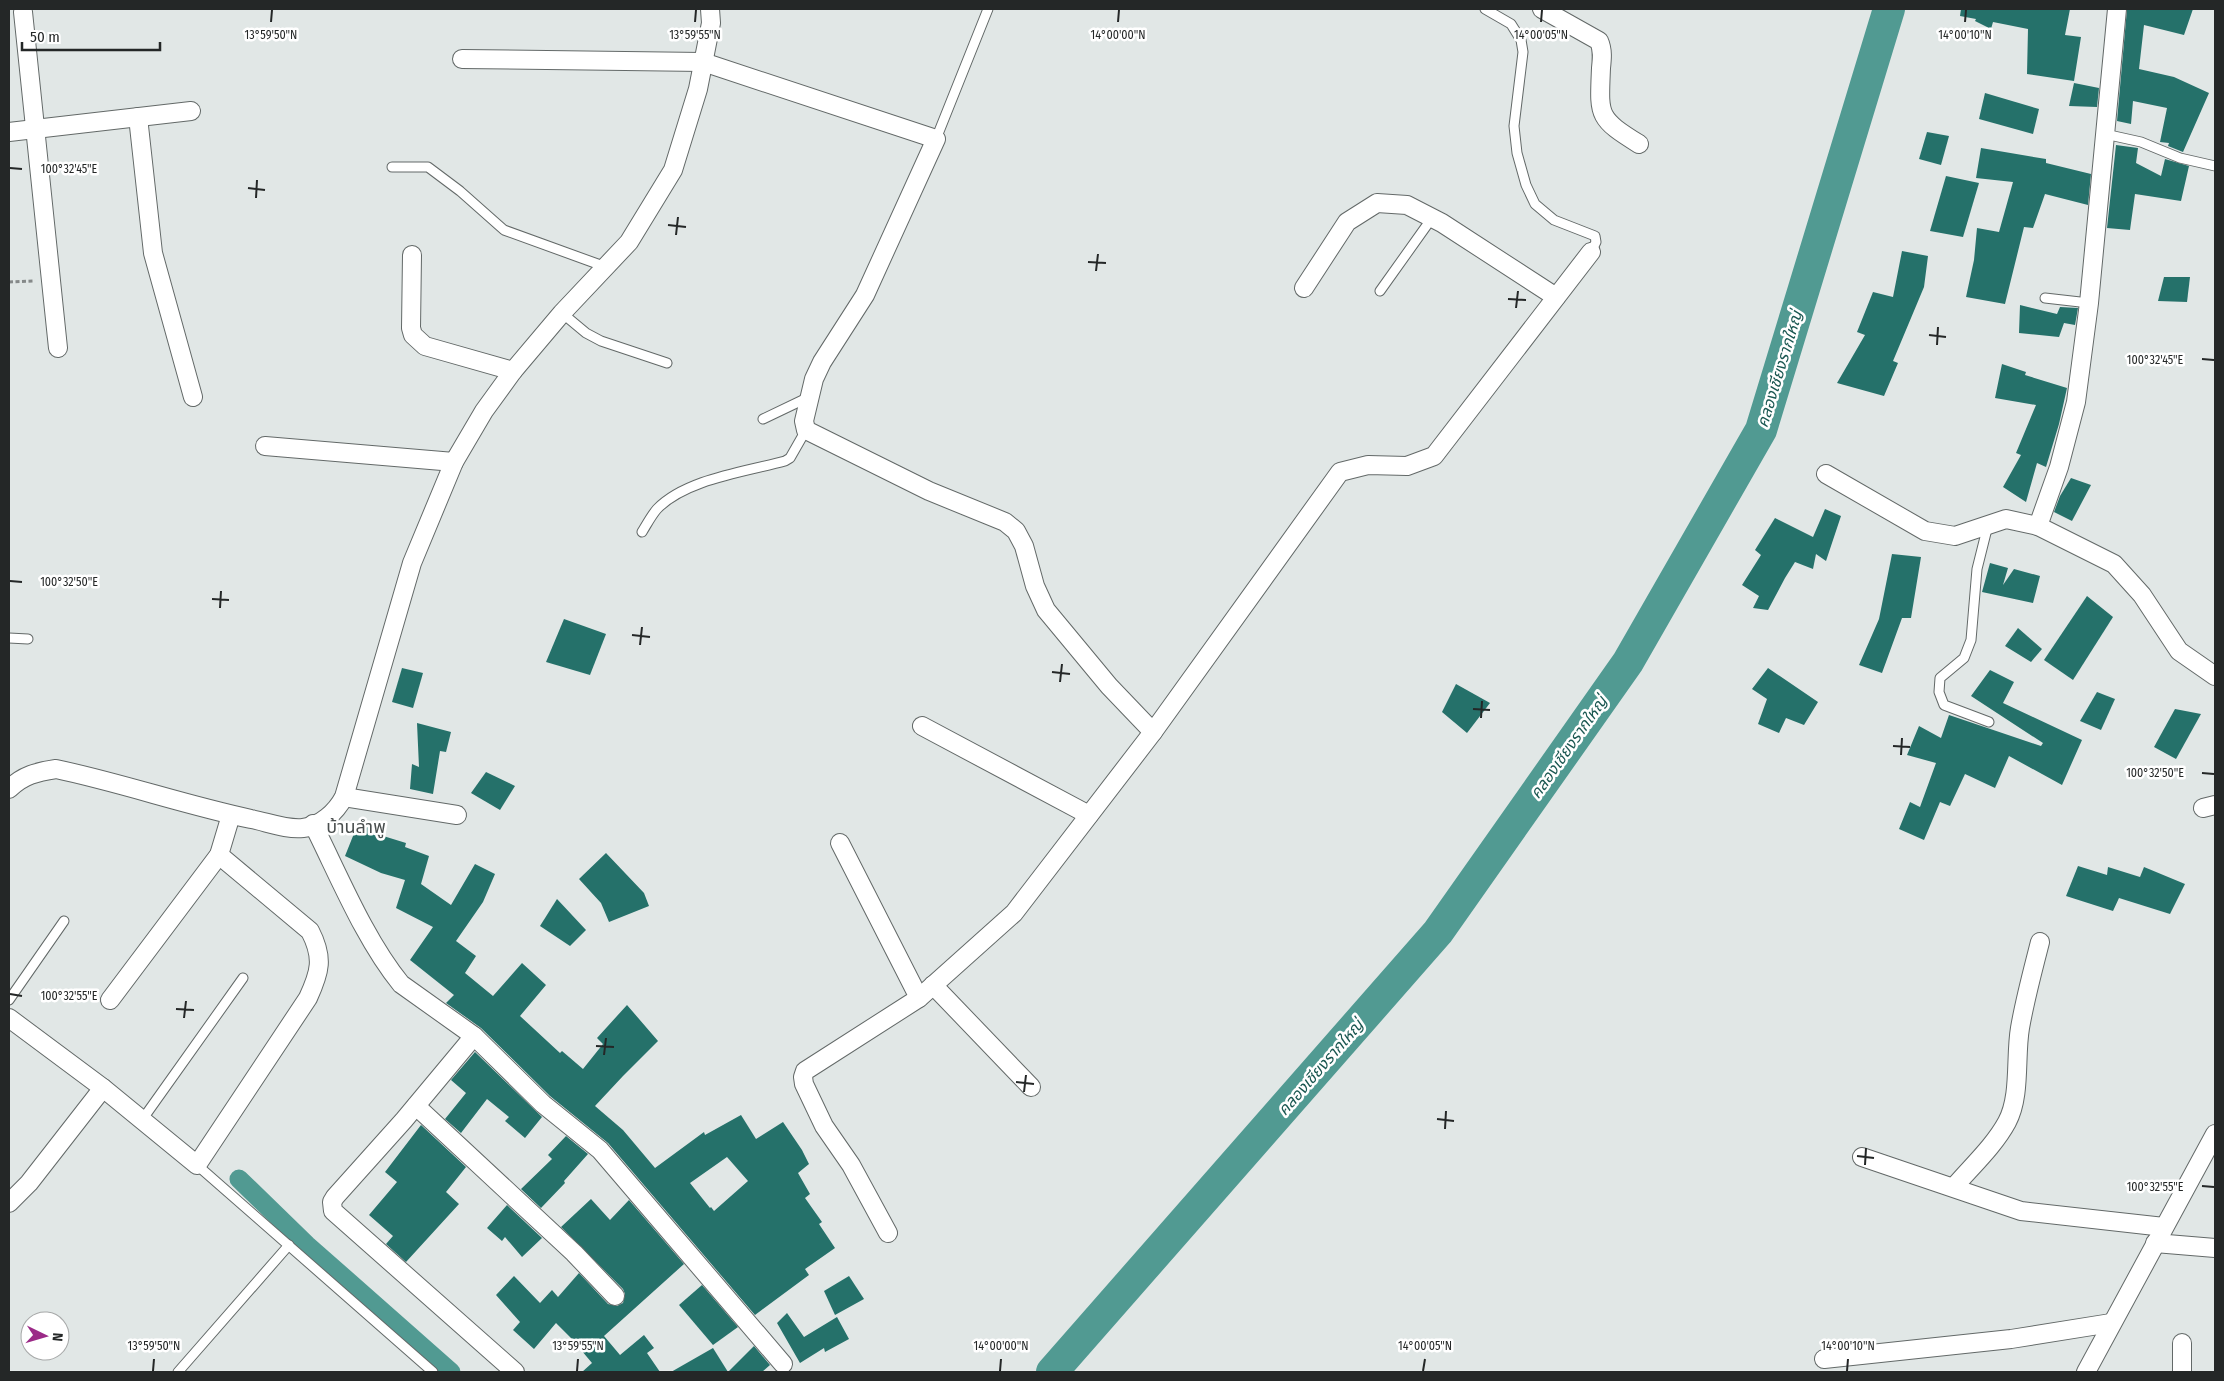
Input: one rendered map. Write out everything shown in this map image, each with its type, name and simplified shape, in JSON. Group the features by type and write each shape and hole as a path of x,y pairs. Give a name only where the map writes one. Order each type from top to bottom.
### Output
{"street":[{"path":"9,789 17,781 33,773 56,770 231,815 289,827 304,828 326,819 338,809 344,797 410,570 454,462 484,411 514,371 562,313 629,242 673,170 698,89 711,23 710,9"},
{"path":"1542,9 1599,41 1602,47 1600,100 1603,117 1639,144"},
{"path":"2038,526 2059,467 2076,402 2088,303 2117,9"},
{"path":"23,12 58,348"},
{"path":"462,59 703,62 936,139 865,295 822,362 814,380 804,422 806,430 929,491 1005,522 1016,530 1024,546 1035,586 1046,610 1109,686 1153,732"},
{"path":"9,132 191,111"},
{"path":"138,117 153,253 193,397"},
{"path":"1304,288 1347,222 1377,203 1407,205 1432,218 1556,297"},
{"path":"888,1233 851,1165 824,1126 802,1077 805,1071 919,998 1014,912 1153,732 1340,472 1368,464 1407,466 1434,456 1591,252"},
{"path":"412,255 411,328 417,340 425,346 514,371"},
{"path":"265,446 454,462"},
{"path":"1826,474 1925,531 1955,536 2006,519 2038,526 2114,564 2142,595 2179,651 2215,676"},
{"path":"922,726 1089,815"},
{"path":"344,797 457,815"},
{"path":"110,1000 219,855 231,815"},
{"path":"313,824 374,944 401,984 474,1036 543,1104 600,1150 783,1364"},
{"path":"840,844 919,998"},
{"path":"9,1018 103,1088 197,1165 308,998 318,977 319,948 310,931 219,855"},
{"path":"1954,1187 1993,1142 2008,1121 2015,1094 2020,1028 2040,942"},
{"path":"934,985 1031,1087"},
{"path":"474,1036 416,1106 335,1197 332,1202 333,1211 515,1372"},
{"path":"9,1202 29,1183 103,1088"},
{"path":"416,1106 574,1253 614,1296"},
{"path":"2086,1372 2215,1134"},
{"path":"1862,1157 2021,1211 2164,1227"},
{"path":"2155,1243 2215,1248"},
{"path":"1824,1359 2011,1339 2111,1323"},
{"path":"2182,1343 2182,1372"}],"lane":[{"path":"936,139 988,9"},
{"path":"1485,9 1511,24 1521,40 1523,52 1514,126 1517,153 1526,185 1535,204 1554,220 1595,236 1596,242 1591,252"},
{"path":"2105,134 2141,142 2180,158 2215,166"},
{"path":"392,167 428,167 460,191 504,230 606,267"},
{"path":"1380,291 1432,218"},
{"path":"2045,298 2088,303"},
{"path":"562,313 586,333 600,341 667,363"},
{"path":"764,419 810,397"},
{"path":"642,532 658,508 689,488 702,482 785,462 790,458 806,430"},
{"path":"1988,525 1977,569 1971,640 1964,658 1940,678 1939,692 1944,706 1989,722"},
{"path":"9,638 28,639"},
{"path":"9,1000 64,921"},
{"path":"142,1120 243,978"},
{"path":"197,1165 433,1372"},
{"path":"178,1372 288,1245"}],"path":[{"path":"9,282 21,283 51,278"}],"building":[{"path":"1961,9 2070,9 2065,35 2081,37 2074,81 2027,74 2028,29 1993,22 1991,29 1975,21 1976,19 1960,16"},
{"path":"2127,9 2193,9 2184,35 2144,25 2139,69 2174,77 2209,93 2183,152 2168,146 2169,143 2160,142 2167,108 2133,101 2131,124 2117,121"},
{"path":"2074,83 2099,88 2097,107 2069,106"},
{"path":"1985,93 2039,109 2033,134 1979,119"},
{"path":"1927,132 1949,136 1941,165 1919,159"},
{"path":"2116,145 2138,148 2136,163 2161,176 2165,159 2189,166 2181,201 2135,194 2130,230 2107,228"},
{"path":"1981,148 2046,159 2046,163 2091,174 2088,205 2045,194 2033,228 2024,227 2005,304 1966,297 1974,260 1977,228 1999,232 2013,182 1976,178"},
{"path":"1946,176 1979,183 1963,237 1930,231"},
{"path":"1902,251 1928,256 1924,287 1893,361 1898,363 1884,396 1837,383 1865,335 1857,332 1873,292 1893,297"},
{"path":"2164,277 2190,277 2187,302 2158,301"},
{"path":"2020,305 2057,314 2060,307 2078,308 2075,325 2064,323 2059,337 2019,333"},
{"path":"2002,364 2026,372 2025,375 2067,388 2059,424 2046,467 2037,463 2026,502 2003,487 2021,455 2016,453 2036,405 1995,398"},
{"path":"2071,478 2091,485 2072,521 2054,512 2060,496"},
{"path":"1825,509 1841,516 1826,561 1816,554 1813,569 1795,562 1768,610 1753,608 1759,596 1742,585 1761,555 1755,550 1775,518 1813,537"},
{"path":"1892,554 1921,557 1911,618 1902,618 1882,673 1859,665 1879,619"},
{"path":"1990,563 2008,568 2003,585 2014,569 2040,576 2033,603 1982,592"},
{"path":"2087,596 2113,617 2073,680 2044,660"},
{"path":"564,619 606,634 590,675 546,662"},
{"path":"2018,628 2042,649 2031,662 2005,646"},
{"path":"402,668 423,673 413,708 392,702"},
{"path":"1768,668 1818,702 1804,725 1786,718 1779,733 1758,724 1767,699 1752,689"},
{"path":"1990,670 2014,682 2003,703 2082,740 2062,785 2009,756 1995,788 1965,774 1950,806 1940,802 1924,840 1899,829 1910,802 1920,807 1936,763 1907,755 1919,726 1941,738 1949,715 2041,746 2043,743 1971,696"},
{"path":"1456,684 1490,703 1467,733 1442,712"},
{"path":"2097,692 2115,699 2101,730 2080,721"},
{"path":"2175,709 2201,714 2176,759 2154,747"},
{"path":"417,723 451,732 446,752 440,751 433,794 410,789 412,764 419,767"},
{"path":"486,772 515,786 500,810 471,793"},
{"path":"359,821 382,831 380,835 406,843 405,847 429,856 421,884 451,905 475,864 495,874 483,902 456,941 476,956 465,973 493,996 522,963 546,985 520,1016 560,1053 562,1051 583,1069 603,1044 597,1038 627,1005 658,1041 595,1106 623,1130 655,1168 704,1132 705,1135 741,1115 756,1139 783,1122 809,1164 798,1173 810,1194 805,1198 822,1222 819,1224 835,1248 805,1269 809,1275 755,1315 608,1143 550,1096 481,1028 446,1003 454,995 410,960 433,927 396,908 405,880 381,873 345,856","holes":["727,1157 748,1181 714,1211 690,1183"]},
{"path":"606,853 644,893 649,906 609,922 601,903 579,879"},
{"path":"2078,866 2107,875 2108,867 2140,877 2144,867 2185,884 2170,914 2119,898 2113,911 2066,896"},
{"path":"557,899 586,930 570,946 540,926"},
{"path":"475,1052 542,1117 525,1138 505,1121 509,1117 487,1099 461,1133 445,1119 466,1093 451,1080"},
{"path":"421,1125 466,1167 446,1192 459,1204 406,1262 386,1244 393,1236 369,1215 397,1182 385,1172"},
{"path":"566,1136 588,1154 564,1181 565,1183 541,1208 521,1189 552,1159 548,1155"},
{"path":"591,1199 610,1220 629,1200 684,1264 604,1336 620,1355 644,1335 654,1348 647,1353 660,1372 582,1372 592,1363 556,1323 534,1349 513,1330 520,1322 496,1295 514,1276 540,1303 552,1290 558,1297 579,1273 608,1304 617,1306 623,1303 625,1294 623,1289 561,1227"},
{"path":"507,1205 542,1238 522,1257 505,1237 502,1241 487,1228"},
{"path":"849,1276 864,1299 835,1315 824,1291"},
{"path":"702,1285 738,1327 713,1345 679,1305"},
{"path":"787,1313 804,1337 837,1317 849,1339 825,1352 824,1348 800,1363 777,1323"},
{"path":"754,1346 770,1365 762,1372 728,1372"},
{"path":"713,1348 728,1372 671,1372"}],"waterway":[{"name":"คลองเชียงรากใหญ่","path":"1052,1372 1438,932 1628,662 1761,430 1889,9"},
{"path":"239,1179 307,1245 451,1372"}],"district":[{"name":"บ้านลำพู","path":"356,827"}]}
